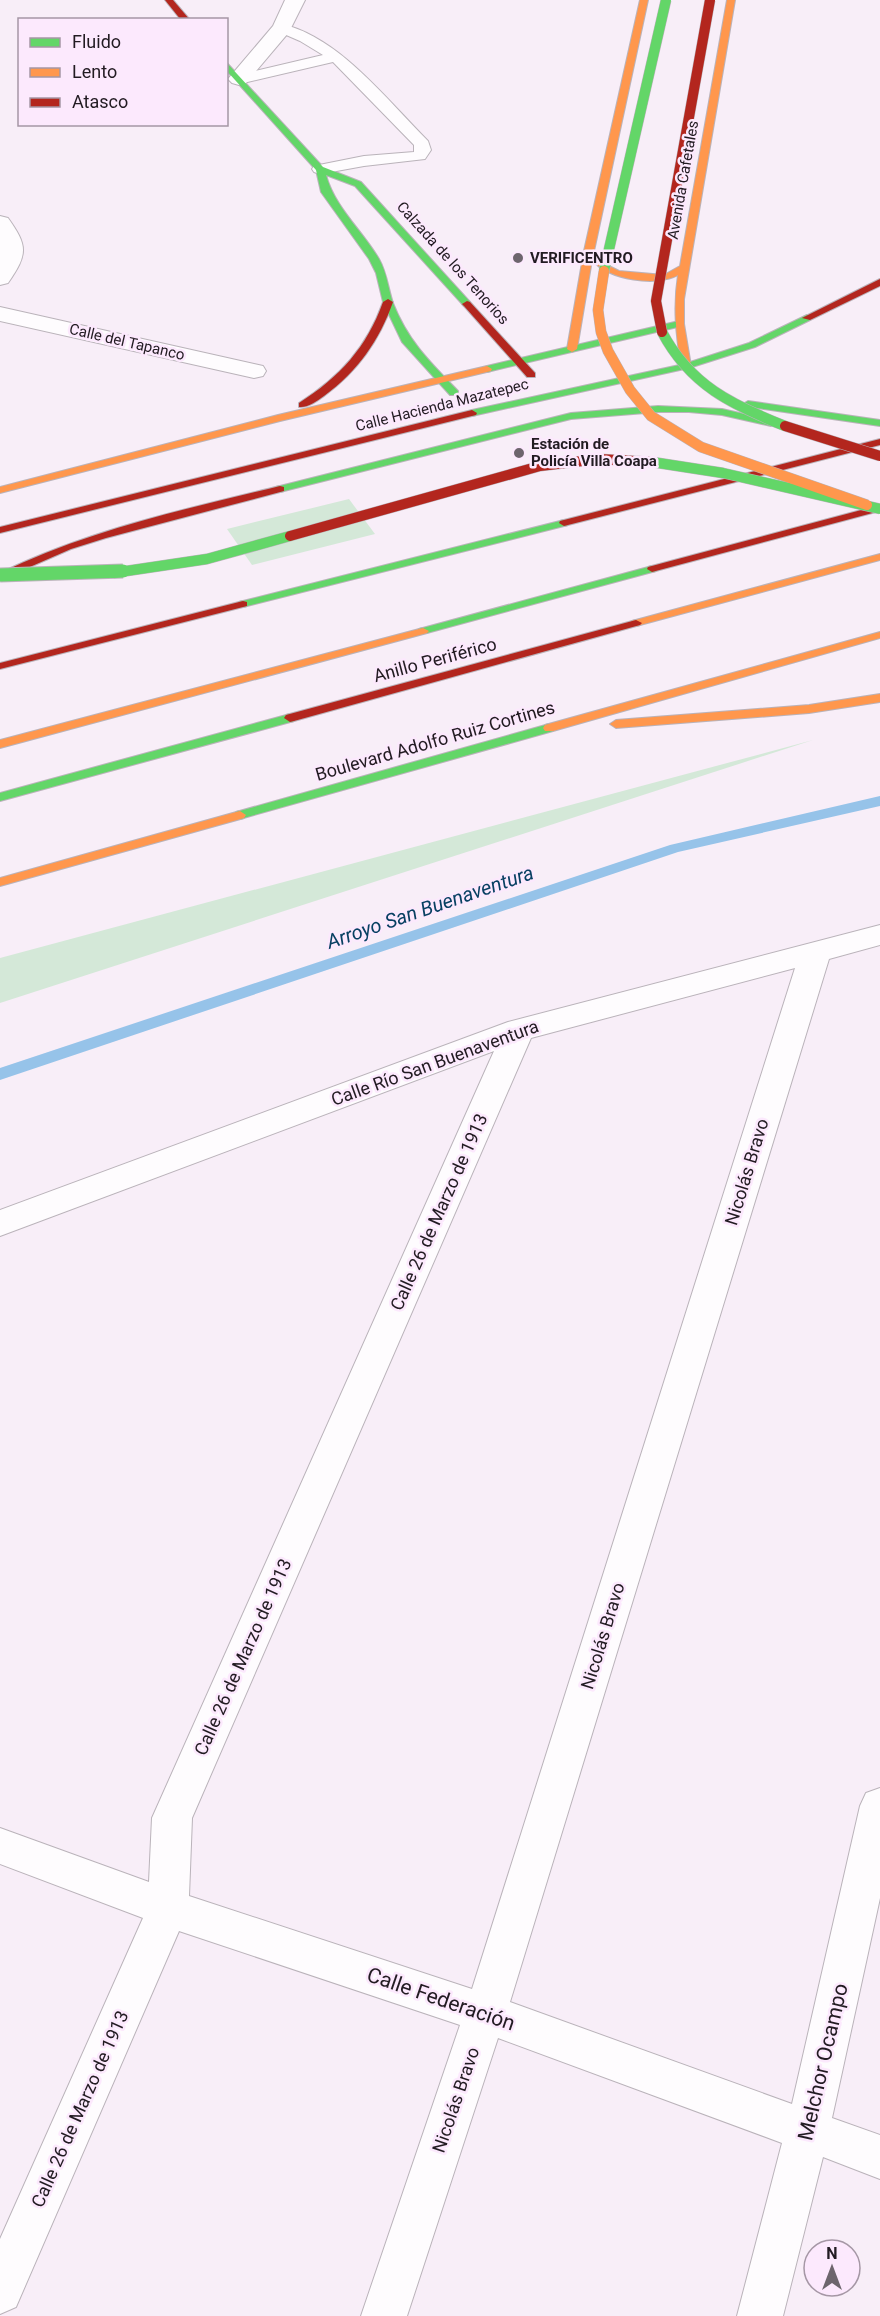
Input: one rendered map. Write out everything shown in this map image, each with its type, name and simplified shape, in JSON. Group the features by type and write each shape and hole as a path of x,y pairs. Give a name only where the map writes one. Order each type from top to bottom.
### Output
{"main road":[{"path":"169,0 184,18"},
{"path":"644,0 589,251 572,349 597,357 622,361 686,366 711,387 743,403 758,407 880,423"},
{"path":"666,0 601,285 598,310 601,332 608,351 630,390 651,416 701,447 876,507"},
{"path":"710,0 656,301 656,318 662,339 685,370 728,400 754,414 880,456"},
{"name":"Avenida Cafetales","path":"686,366 679,324 679,298 730,0"},
{"name":"Calzada de los Tenorios","path":"233,71 320,169 358,184 549,396"},
{"name":"Calzada de los Tenorios","path":"320,169 326,192 374,259 381,273 388,302 407,342 474,413"},
{"path":"589,251 602,266 617,274 666,278 684,267"},
{"name":"Calle Hacienda Mazatepec","path":"0,530 474,413 686,366 752,345 880,282"},
{"path":"278,418 318,396 356,364 372,344 384,323 388,302"},
{"name":"Calle Hacienda Mazatepec","path":"0,490 278,418 679,324"},
{"path":"0,576 44,555 101,534 571,416 658,409 689,409 722,412 785,426"},
{"path":"0,666 880,442"},
{"path":"0,576 113,573 207,559 540,466 599,459 678,465 876,507"},
{"name":"Anillo Periférico","path":"0,744 876,507"},
{"name":"Anillo Periférico","path":"0,797 880,557"},
{"name":"Boulevard Adolfo Ruiz Cortines","path":"0,882 880,635"},
{"path":"542,730 765,713 880,698"}],"street":[{"path":"233,71 282,28 295,0"},
{"path":"0,223 12,240 11,258 0,278"},
{"name":"Calle del Tapanco","path":"0,314 254,371"},
{"name":"Calle Río San Buenaventura","path":"0,1223 519,1030 815,954 880,935"},
{"name":"Nicolás Bravo","path":"384,2316 485,2013 815,954"},
{"name":"Calle 26 de Marzo de 1913","path":"0,2291 168,1908 172,1818 519,1030"},
{"name":"Melchor Ocampo","path":"760,2316 807,2132 880,1806"},
{"name":"Calle Federación","path":"0,1846 168,1908 485,2013 880,2157"}],"lane":[{"path":"282,28 305,38 336,57 422,144 423,150 419,156 364,161 320,169"},
{"path":"233,71 336,57"}],"green space":[{"path":"349,499 375,534 252,565 227,529"},
{"path":"813,740 0,1003 0,958"}],"waterway":[{"name":"Arroyo San Buenaventura","path":"0,1074 675,848 880,801"}],"traffic: fast":[{"path":"604,271 666,0"},
{"path":"228,66 320,169 358,184 467,304"},
{"path":"320,169 326,192 374,259 381,273 388,302 407,342 454,393"},
{"path":"472,413 686,366 752,345 807,318"},
{"path":"487,369 679,324"},
{"path":"662,332 672,350 698,380 730,402 785,426"},
{"path":"748,404 880,423"},
{"path":"280,489 571,416 658,409 689,409 722,412 771,423"},
{"path":"652,462 723,473 880,509"},
{"path":"243,604 564,523"},
{"path":"0,575 113,573 207,559 290,536"},
{"path":"423,631 652,569"},
{"path":"0,797 290,718"},
{"path":"240,815 549,728"}],"traffic: slow":[{"path":"572,349 589,251 644,0"},
{"path":"686,366 679,324 679,299 731,0"},
{"path":"589,251 602,266 617,274 666,278 684,268"},
{"path":"604,271 598,310 601,332 608,351 630,390 651,416 701,447 867,505"},
{"path":"0,490 278,418 487,369"},
{"path":"636,623 880,557"},
{"path":"0,744 423,631"},
{"path":"549,728 880,635"},
{"path":"616,724 809,709 880,698"},
{"path":"0,882 240,815"}],"traffic: jam":[{"path":"169,0 184,18"},
{"path":"662,332 656,301 710,0"},
{"path":"807,318 880,282"},
{"path":"303,405 332,385 356,362 375,334 388,302"},
{"path":"467,304 531,375"},
{"path":"0,530 472,413"},
{"path":"785,426 880,456"},
{"path":"564,523 880,442"},
{"path":"290,536 540,466 599,459 652,462"},
{"path":"0,577 33,561 102,535 280,489"},
{"path":"652,569 880,508"},
{"path":"0,666 243,604"},
{"path":"290,718 636,623"}],"place":[{"name":"VERIFICENTRO","path":"518,258"},
{"name":"Estación de Policía Villa Coapa","path":"519,453"}]}
